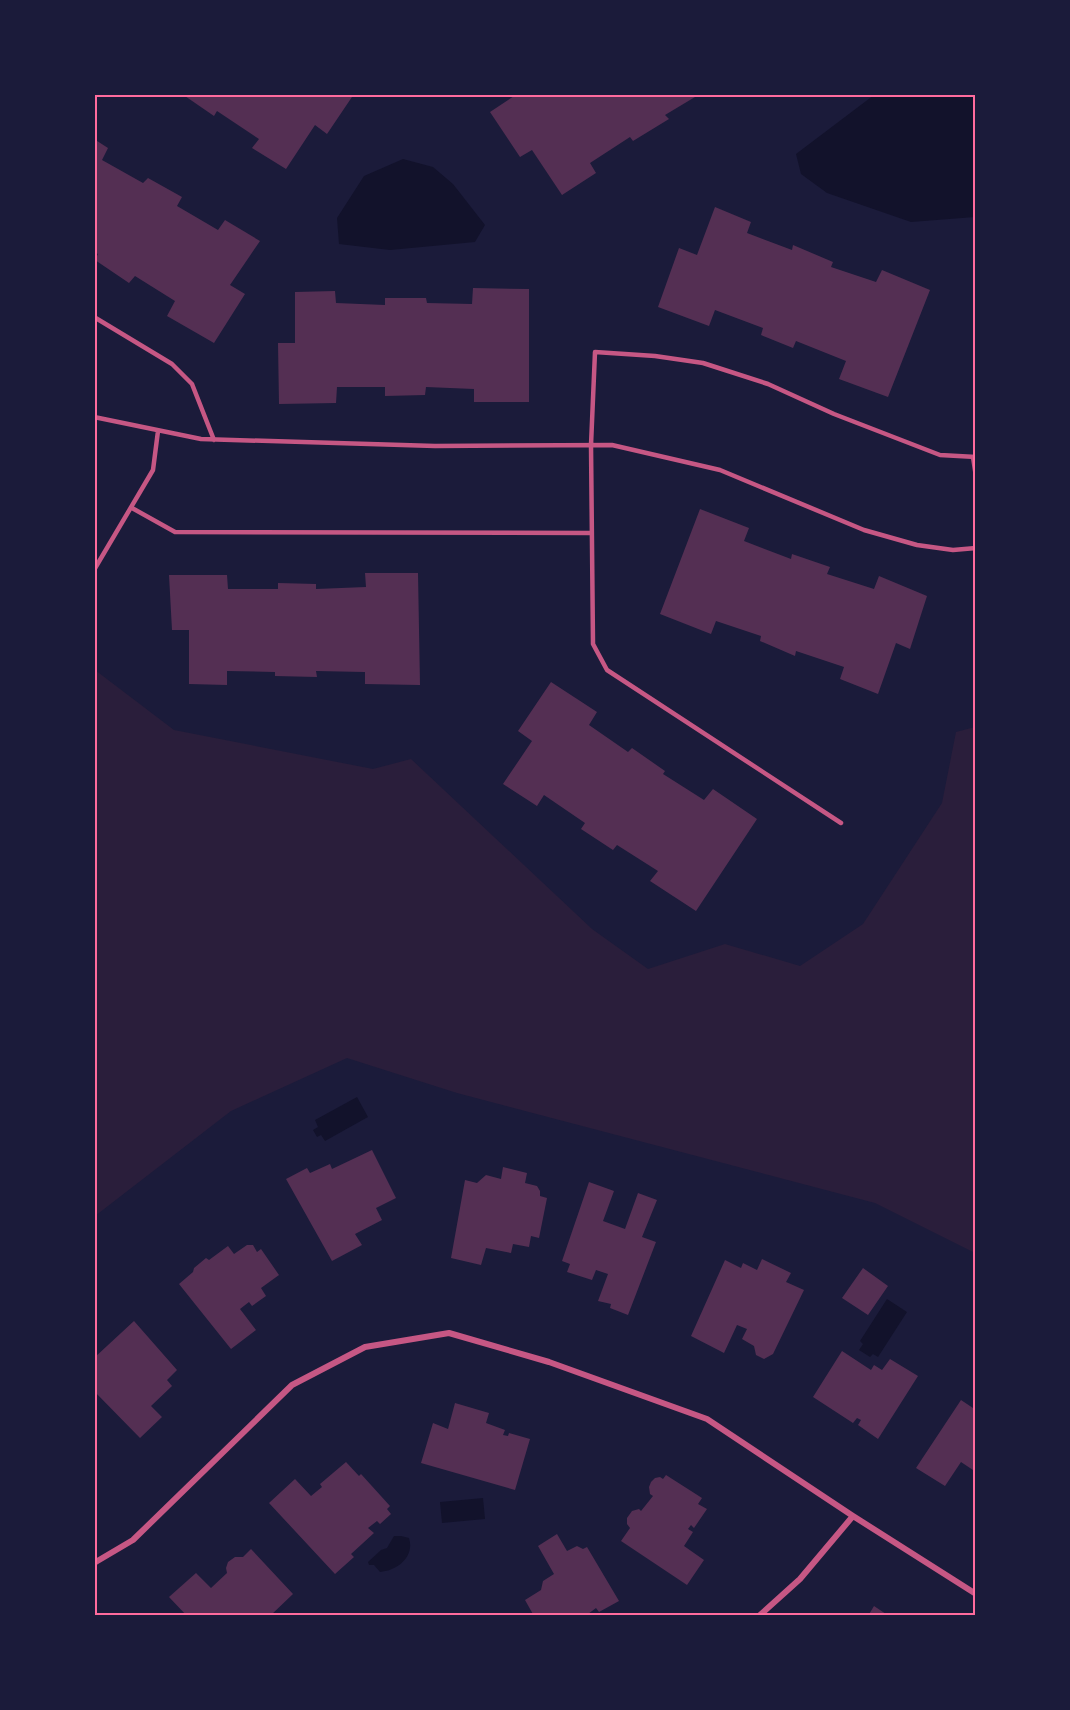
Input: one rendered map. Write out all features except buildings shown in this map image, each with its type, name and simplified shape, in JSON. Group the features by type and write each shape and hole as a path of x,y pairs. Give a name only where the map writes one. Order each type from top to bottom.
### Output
{"street":[{"path":"94,1563 133,1540 292,1384 365,1347 448,1333 549,1362 707,1419 852,1516 975,1594"},
{"path":"759,1616 800,1579 852,1516"}],"lane":[{"path":"94,318 172,364 192,384 214,440"},
{"path":"841,823 607,670 592,644 591,445 595,352 655,356 703,363 768,384 834,414 940,455 974,457 975,477"},
{"path":"94,417 214,440 435,446 612,445 720,470 864,530 916,545 953,550 975,548"},
{"path":"94,570 153,470 158,430"},
{"path":"132,508 175,532 591,532"}],"shaded area":[{"path":"874,95 975,95 975,217 911,222 827,193 801,174 796,154"},
{"path":"403,159 433,167 453,184 485,225 475,242 390,250 339,244 337,218 364,176"},
{"path":"95,670 174,730 373,769 411,759 592,929 648,969 725,944 800,966 863,924 942,803 956,732 975,727 975,1253 875,1203 457,1093 347,1058 231,1111 95,1216"},
{"path":"357,1097 368,1117 325,1141 321,1135 317,1137 313,1130 318,1127 315,1120"},
{"path":"887,1299 907,1312 878,1357 873,1354 870,1357 859,1350 863,1344 860,1341"},
{"path":"483,1498 485,1519 442,1523 440,1502"},
{"path":"394,1536 409,1538 407,1557 393,1569 380,1572 368,1562 381,1550 387,1548"}]}
